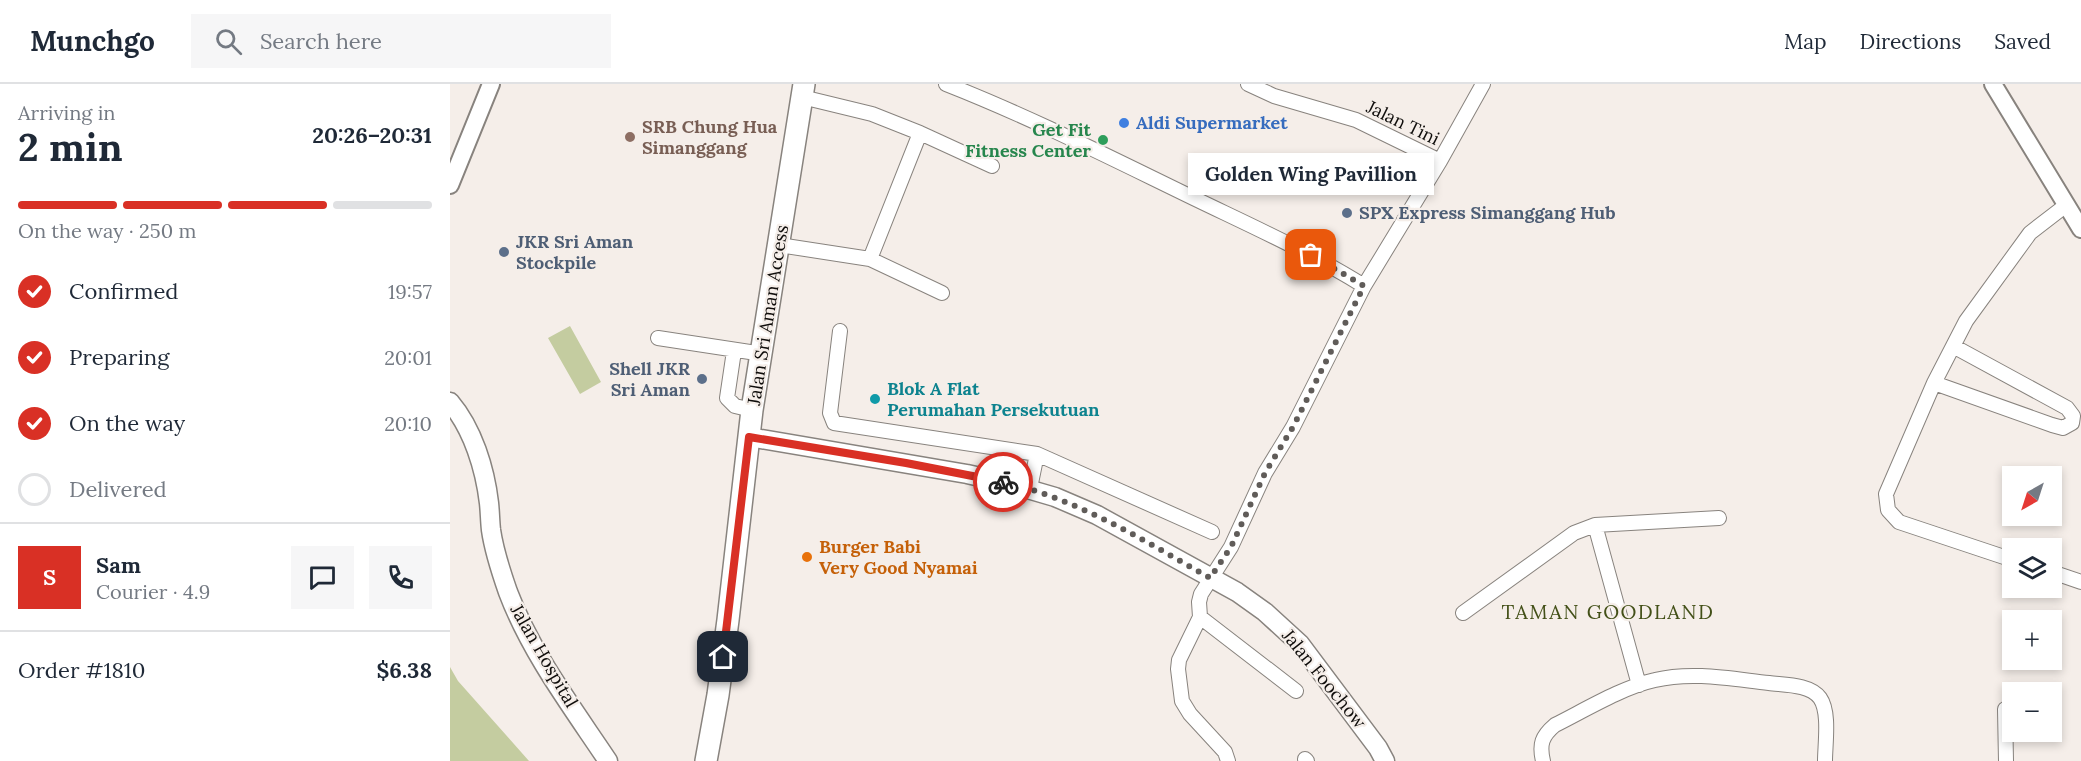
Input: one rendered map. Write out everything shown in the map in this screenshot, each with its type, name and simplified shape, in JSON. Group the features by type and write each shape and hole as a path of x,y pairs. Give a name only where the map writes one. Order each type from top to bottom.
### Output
{"main road":[{"name":"Jalan Sri Aman Access","path":"706,761 726,630 752,410 763,354 803,91"},
{"name":"Jalan Hospital","path":"450,402 465,424 480,461 489,502 495,552 519,619 562,691 608,761"},
{"path":"450,417 472,440"},
{"name":"Jalan Foochow","path":"749,437 967,474 1030,488 1097,515 1203,596 1237,592 1265,612 1300,644 1378,748 1385,761"}],"street":[{"path":"450,185 491,84"},
{"path":"946,84 1033,120 1330,265 1364,286"},
{"name":"Jalan Tini","path":"1248,84 1274,96 1356,120 1440,161"},
{"path":"1228,761 1225,752 1190,714 1182,701 1179,660 1203,596 1231,547 1265,473 1293,427 1364,286 1440,161 1483,84"},
{"path":"1993,84 2081,229"},
{"path":"803,91 920,133 992,166"},
{"path":"870,259 920,133"},
{"path":"2002,556 1906,525 1892,517 1888,510 1887,494 1934,383 1966,321 2030,233 2065,206"},
{"path":"779,245 870,259 942,293"},
{"path":"840,331 831,413 834,423 1037,454 1212,532"},
{"path":"658,338 763,354"},
{"path":"1934,383 2060,428 2072,423 2073,416 2067,408 1953,346"},
{"path":"734,351 727,398 735,406 752,410"},
{"path":"1030,488 1037,454"},
{"path":"1463,613 1574,533 1595,525 1719,518"},
{"path":"1595,525 1639,685"},
{"path":"2062,575 2081,582"},
{"path":"1203,596 1296,691"},
{"path":"1543,761 1541,741 1545,733 1555,725 1639,685 1677,676 1715,677 1795,686 1815,692 1826,712 1826,761"},
{"path":"2006,742 2006,761"}],"green space":[{"path":"570,326 601,382 580,394 548,338"},
{"path":"450,667 458,681 529,761 450,761"}],"way so far":[{"path":"1003,482 1030,488 1097,515 1210,578 1231,547 1265,473 1293,427 1364,286 1311,255"}],"place":[{"name":"Aldi Supermarket","path":"1124,123"},
{"name":"SRB Chung Hua Simanggang","path":"630,137"},
{"name":"Get Fit Fitness Center","path":"1103,140"},
{"name":"SPX Express Simanggang Hub","path":"1347,213"},
{"name":"JKR Sri Aman Stockpile","path":"504,252"},
{"name":"Golden Wing Pavillion","path":"1311,255"},
{"name":"Shell JKR Sri Aman","path":"702,379"},
{"name":"Blok A Flat Perumahan Persekutuan","path":"875,399"},
{"name":"Burger Babi Very Good Nyamai","path":"807,557"}],"district":[{"name":"TAMAN GOODLAND","path":"1608,612"}],"route":[{"path":"723,657 749,437 844,452 1003,482"}]}
